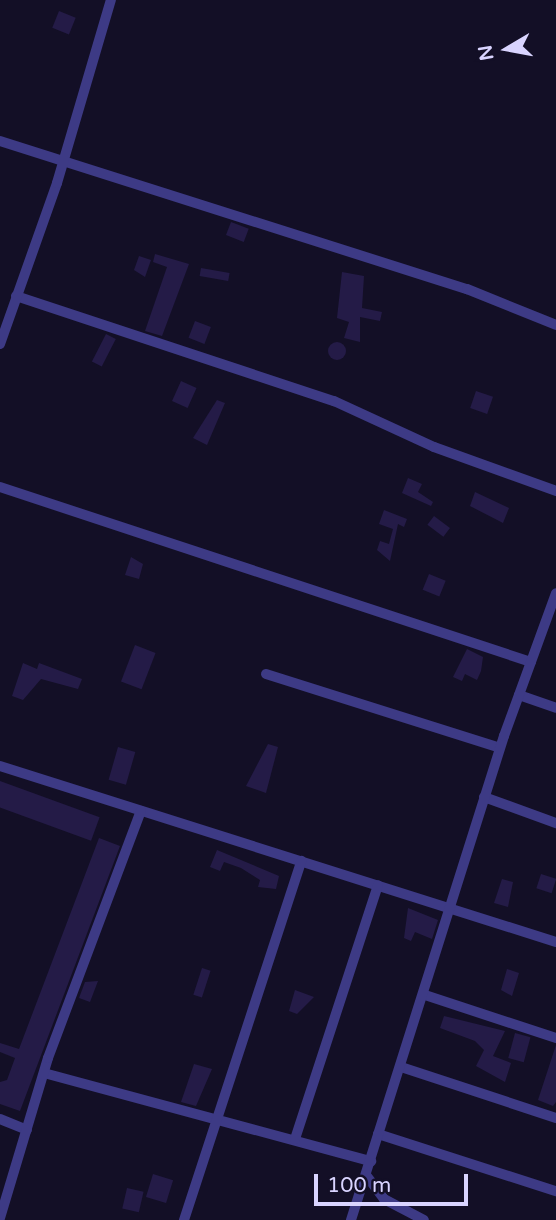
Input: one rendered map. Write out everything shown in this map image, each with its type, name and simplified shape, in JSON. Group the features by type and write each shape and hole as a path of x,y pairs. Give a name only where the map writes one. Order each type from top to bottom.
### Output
{"street":[{"path":"0,344 64,158 111,0"},
{"path":"0,141 64,158 467,289 556,325"},
{"path":"16,296 334,401 433,447 556,491"},
{"path":"0,487 531,662"},
{"path":"351,1220 425,995 500,748 554,608 556,593"},
{"path":"266,674 500,748"},
{"path":"519,695 556,708"},
{"path":"0,766 556,942"},
{"path":"484,797 556,823"},
{"path":"0,1218 44,1073 141,811"},
{"path":"184,1220 221,1117 301,861"},
{"path":"295,1139 378,885"},
{"path":"425,995 556,1038"},
{"path":"401,1067 556,1118"},
{"path":"44,1073 221,1117 371,1161"},
{"path":"0,1119 27,1130"},
{"path":"378,1134 556,1191"},
{"path":"366,1175 384,1199 424,1220"}],"building":[{"path":"59,11 76,18 69,34 52,28"},
{"path":"231,222 249,229 244,242 226,235"},
{"path":"155,254 189,264 162,336 145,331 167,267 153,262"},
{"path":"139,256 151,260 145,277 134,270"},
{"path":"201,268 230,273 228,281 200,276"},
{"path":"342,272 364,276 362,308 382,312 380,321 360,317 360,342 344,338 349,322 337,318"},
{"path":"195,321 211,327 204,344 189,338"},
{"path":"106,334 116,339 102,367 92,362"},
{"path":"337,342 343,345 346,351 343,357 337,360 331,357 328,351 331,345"},
{"path":"181,381 197,388 188,408 172,401"},
{"path":"476,391 493,397 487,414 470,408"},
{"path":"217,400 225,403 207,445 193,438"},
{"path":"408,478 422,484 418,492 433,502 431,506 402,493"},
{"path":"475,492 509,508 503,523 470,506"},
{"path":"384,510 407,519 404,527 398,524 390,561 377,550 380,541 389,544 393,529 379,524"},
{"path":"434,516 450,528 443,537 427,525"},
{"path":"131,557 143,564 139,579 125,575"},
{"path":"429,574 446,581 439,597 423,590"},
{"path":"135,645 156,653 142,689 121,681"},
{"path":"467,649 483,657 477,680 465,674 462,681 453,677"},
{"path":"23,663 37,669 39,663 82,679 78,689 41,679 23,700 12,696"},
{"path":"268,744 278,747 266,793 246,786"},
{"path":"118,747 135,752 126,785 109,780"},
{"path":"0,781 100,817 91,841 0,808"},
{"path":"99,838 120,846 20,1111 0,1104 0,1082 7,1080 15,1058 0,1052 0,1043 19,1049"},
{"path":"217,850 279,876 276,889 258,887 260,880 241,868 224,862 220,871 210,867"},
{"path":"541,874 556,879 552,893 536,888"},
{"path":"502,879 513,882 508,907 494,903"},
{"path":"408,908 438,920 432,939 415,932 411,941 404,938"},
{"path":"202,968 211,971 202,997 193,995"},
{"path":"507,969 519,973 512,996 501,990"},
{"path":"98,981 90,1002 79,998 85,982"},
{"path":"295,990 314,997 297,1014 289,1011"},
{"path":"444,1016 505,1031 493,1056 511,1063 505,1082 476,1066 484,1050 475,1041 440,1028"},
{"path":"515,1033 530,1037 524,1062 508,1058"},
{"path":"556,1045 556,1102 553,1106 538,1100"},
{"path":"194,1064 212,1069 196,1106 181,1102"},
{"path":"153,1174 173,1180 166,1203 146,1197"},
{"path":"127,1188 144,1192 139,1212 122,1208"}]}
